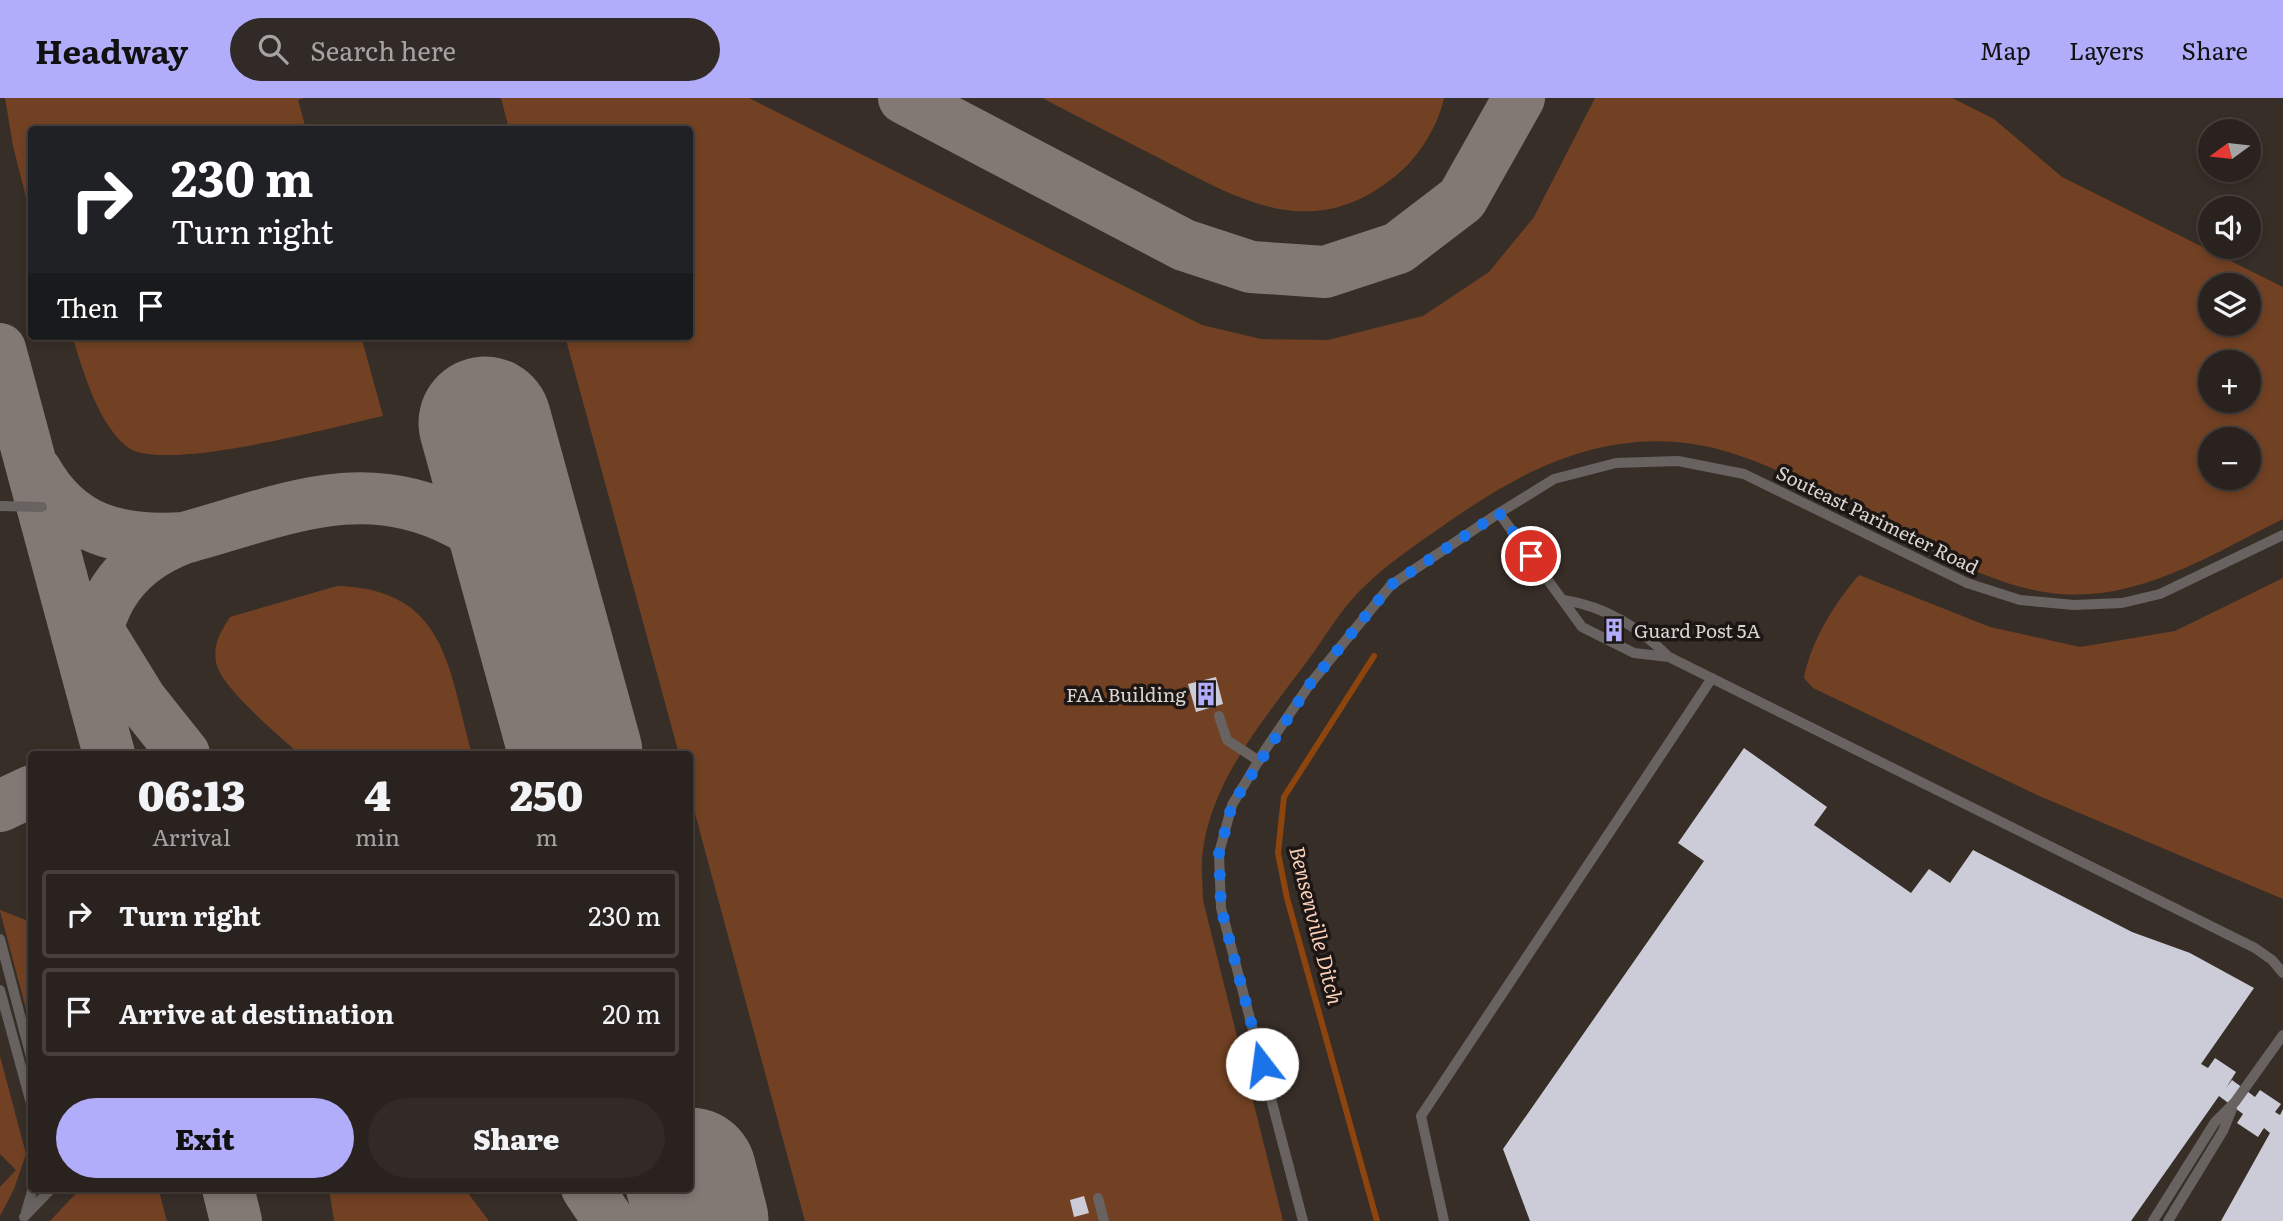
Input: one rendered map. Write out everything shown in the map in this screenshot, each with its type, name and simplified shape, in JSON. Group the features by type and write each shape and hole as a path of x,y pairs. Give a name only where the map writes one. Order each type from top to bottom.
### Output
{"lane":[{"name":"Souteast Parimeter Road","path":"1303,1221 1221,908 1219,853 1232,805 1259,761 1310,684 1391,585 1554,480 1616,463 1678,461 1744,474 1967,583 2020,600 2074,605 2122,603 2160,594 2283,535"},
{"path":"0,506 42,507"},
{"path":"1499,513 1582,627 1634,653 1669,657"},
{"path":"1564,600 1591,604 1612,614 1644,633 1669,657 2255,948 2272,960 2283,973"},
{"path":"1444,1221 1421,1116 1712,678"},
{"path":"1219,716 1227,740 1259,761"},
{"path":"0,939 28,1045"},
{"path":"0,990 28,1092"},
{"path":"2153,1221 2215,1122 2235,1102 2283,1035"},
{"path":"2168,1221 2223,1131 2235,1102"},
{"path":"22,1219 32,1192"},
{"path":"22,1219 47,1192"},
{"path":"1098,1198 1104,1221"}],"shaded area":[{"path":"5,98 304,98 298,100 305,126 28,126 28,205 13,146"},
{"path":"501,98 749,98 1202,325 1261,339 1328,340 1423,316 1489,272 1534,217 1595,98 1952,98 1994,119 2062,177 2198,245 2198,259 2227,259 2255,273 2198,273 2198,336 2261,336 2261,276 2283,287 2283,519 2172,574 2143,584 2082,594 2051,593 2022,587 1965,567 1832,496 1757,462 1717,449 1677,442 1611,445 1549,464 1492,493 1379,573 1339,615 1245,747 1216,800 1202,858 1203,900 1283,1221 805,1221 693,806 693,751 678,751 566,340 693,340 693,126 508,126"},
{"path":"1042,98 1444,98 1437,120 1425,142 1402,171 1363,198 1333,208 1304,211 1276,208 1219,188"},
{"path":"73,340 362,340 383,416 249,446 173,455 144,453 126,446 116,435 99,409"},
{"path":"1859,575 1990,627 2080,647 2175,631 2283,578 2283,899 2037,795 1813,688 1804,678 1812,650 1832,611"},
{"path":"337,586 373,591 401,601 422,618 437,639 448,664 471,751 296,751 251,710 220,672 215,655 218,638 230,617"},
{"path":"0,911 28,921 28,1017"},
{"path":"0,1056 26,1154 14,1189 0,1216 0,1187 16,1170 0,1154"},
{"path":"77,1192 159,1192 167,1221 50,1221"},
{"path":"330,1192 467,1192 489,1221 334,1221"}],"building":[{"name":"Guard Post 5A","path":"1608,623 1623,630 1620,636 1605,629"},
{"name":"FAA Building","path":"1216,677 1223,704 1196,712 1188,684"},
{"path":"1744,748 1827,807 1814,825 1911,893 1929,869 1950,883 1973,850 2132,932 2190,953 2254,988 2201,1064 2208,1068 2215,1058 2236,1072 2226,1088 2232,1080 2255,1097 2260,1090 2281,1104 2275,1112 2280,1115 2283,1109 2283,1221 2221,1221 2270,1133 2264,1128 2258,1137 2237,1123 2243,1114 2219,1096 2131,1221 1530,1221 1503,1149 1704,861 1678,843"},
{"path":"1084,1196 1089,1213 1074,1217 1070,1200"}],"waterway":[{"name":"Bensenville Ditch","path":"1374,656 1284,797 1278,853 1287,898 1377,1221"}],"taxiway":[{"path":"904,98 1184,245 1251,267 1325,272 1398,248 1462,199 1519,98"},
{"path":"0,349 108,751"},
{"path":"36,471 49,491 81,520 118,534 139,538 184,538"},
{"path":"91,688 95,638 102,616 111,596 140,562 184,538 288,508 354,498 388,500 422,507 486,537 508,558 533,594"},
{"path":"91,619 141,700 182,751"},
{"path":"0,806 28,793"},
{"path":"229,1192 236,1221"},
{"path":"590,1192 609,1221"}],"runway":[{"path":"485,423 575,751"},
{"path":"693,1186 702,1221"}],"place":[{"name":"Guard Post 5A","path":"1614,630"},
{"name":"FAA Building","path":"1206,694"}],"route":[{"path":"1262,1064 1221,908 1219,853 1232,805 1310,684 1391,585 1499,513 1531,556"}]}
